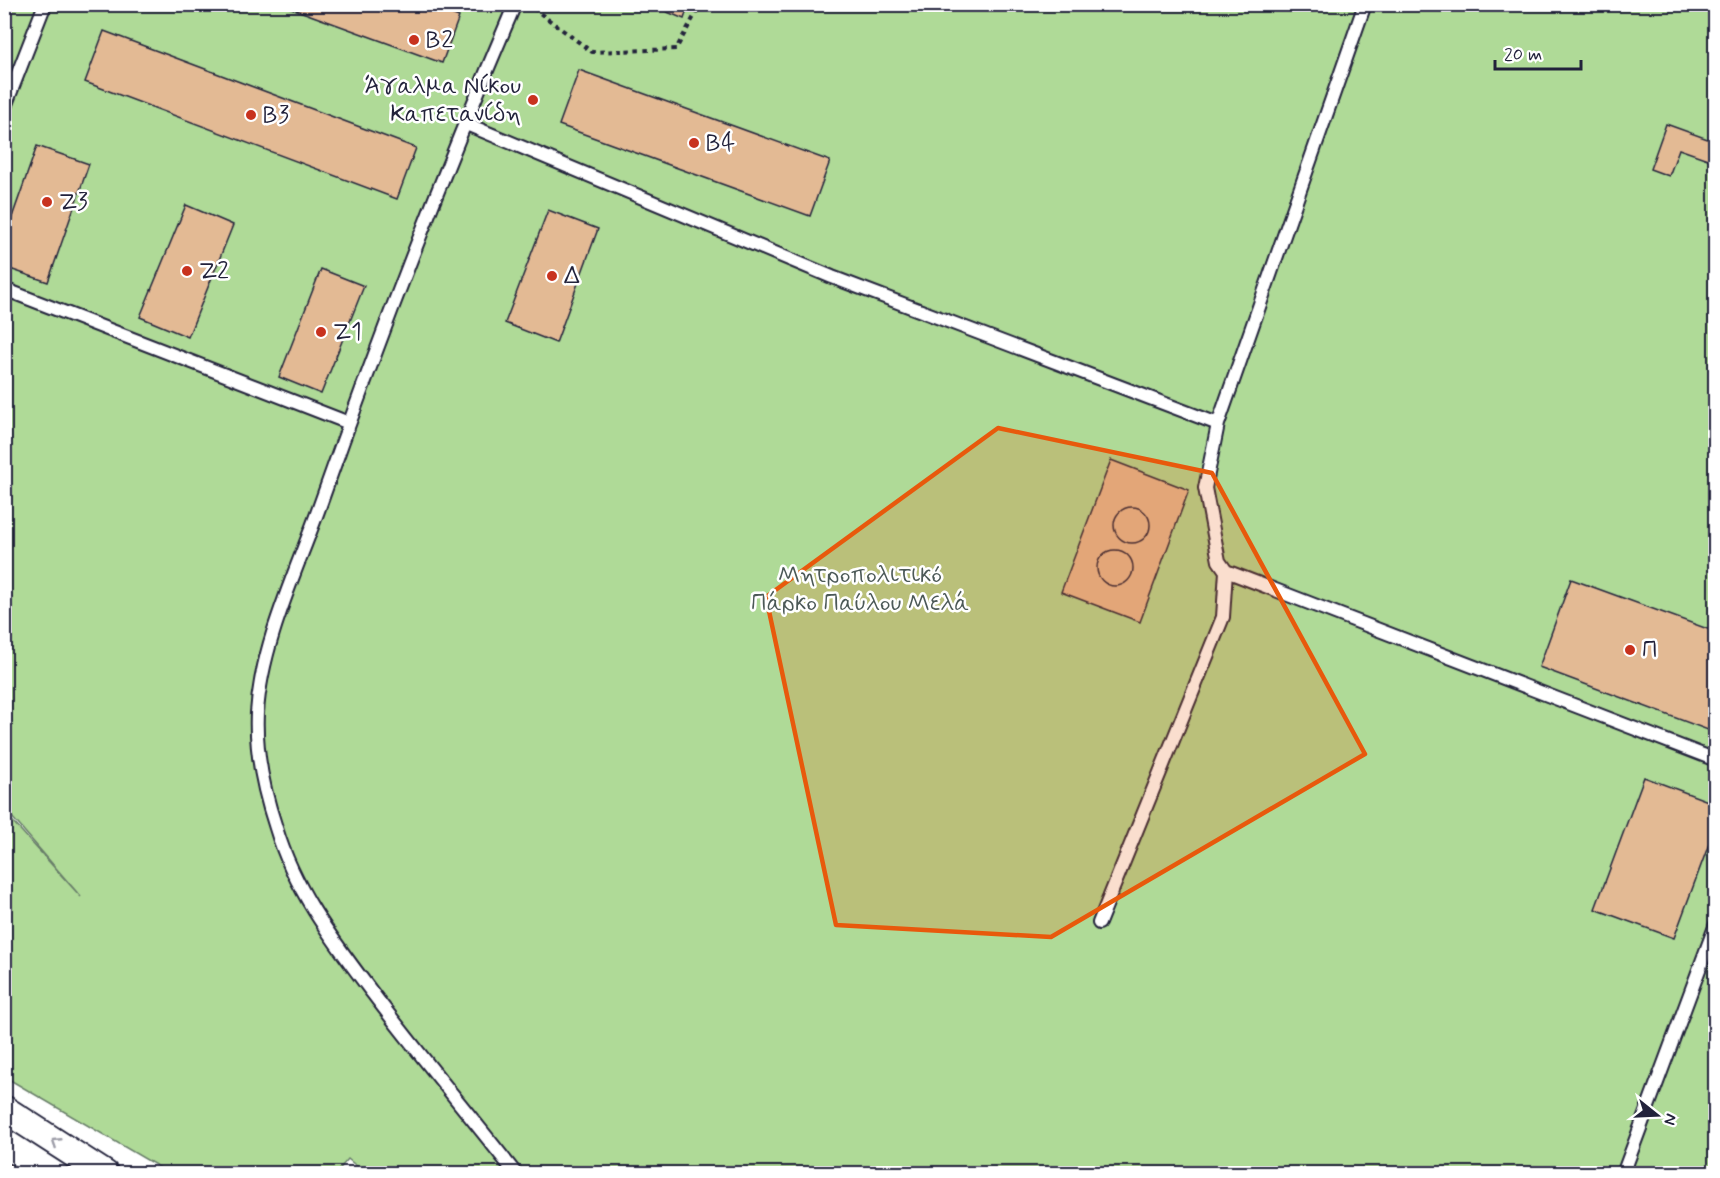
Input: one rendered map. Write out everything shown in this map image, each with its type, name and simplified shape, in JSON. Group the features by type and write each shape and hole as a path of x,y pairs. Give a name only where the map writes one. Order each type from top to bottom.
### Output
{"street":[{"path":"4,1109 105,1173"}],"lane":[{"path":"4,110 45,4"},
{"path":"515,4 464,123 349,423 266,657 257,714 261,776 276,831 297,883 330,937 427,1064 516,1173"},
{"path":"1365,4 1218,424 1204,488 1219,561 1226,571 1716,760"},
{"path":"464,123 832,277 1218,424"},
{"path":"4,289 349,423"},
{"path":"1099,923 1223,617 1226,571"},
{"path":"1623,1173 1716,924"}],"path":[{"path":"529,4 592,52 676,49 701,4"}],"highlighted area":[{"path":"998,428 1212,473 1365,754 1051,937 836,925 766,597"}],"green space":[{"name":"Μητροπολιτικό Πάρκο Παύλου Μελά","path":"5,5 1715,5 1715,1173 366,1174 348,1159 336,1173 169,1173 5,1077 4,812 81,897 5,809"}],"building":[{"name":"Β2","path":"280,4 425,4 459,17 442,63"},
{"path":"648,4 689,4 684,19"},
{"name":"Β3","path":"104,31 416,148 397,199 85,82"},
{"name":"Β4","path":"579,70 830,161 810,216 559,125"},
{"path":"1666,124 1716,142 1716,162 1679,149 1669,176 1650,169"},
{"name":"Ζ3","path":"37,146 89,164 48,282 4,267 4,240"},
{"name":"Ζ2","path":"186,205 233,225 188,337 140,317"},
{"name":"Δ","path":"548,210 598,229 556,343 505,323"},
{"name":"Ζ1","path":"321,269 364,286 321,394 279,377"},
{"path":"1111,460 1189,490 1140,622 1061,592"},
{"path":"1132,507 1145,512 1150,525 1145,538 1132,543 1119,538 1114,525 1119,512"},
{"path":"1115,550 1128,555 1133,568 1128,581 1115,586 1102,581 1097,568 1102,555"},
{"name":"Π","path":"1571,579 1716,632 1716,733 1539,667"},
{"path":"1644,777 1716,804 1716,825 1674,938 1595,909"},
{"path":"4,1161 30,1174 4,1174"}],"place":[{"name":"Β2","path":"414,40"},
{"name":"Άγαλμα Νίκου Καπετανίδη","path":"533,100"},
{"name":"Β3","path":"251,115"},
{"name":"Β4","path":"694,143"},
{"name":"Ζ3","path":"47,202"},
{"name":"Ζ2","path":"187,271"},
{"name":"Δ","path":"552,276"},
{"name":"Ζ1","path":"321,332"},
{"name":"Π","path":"1630,650"}]}
